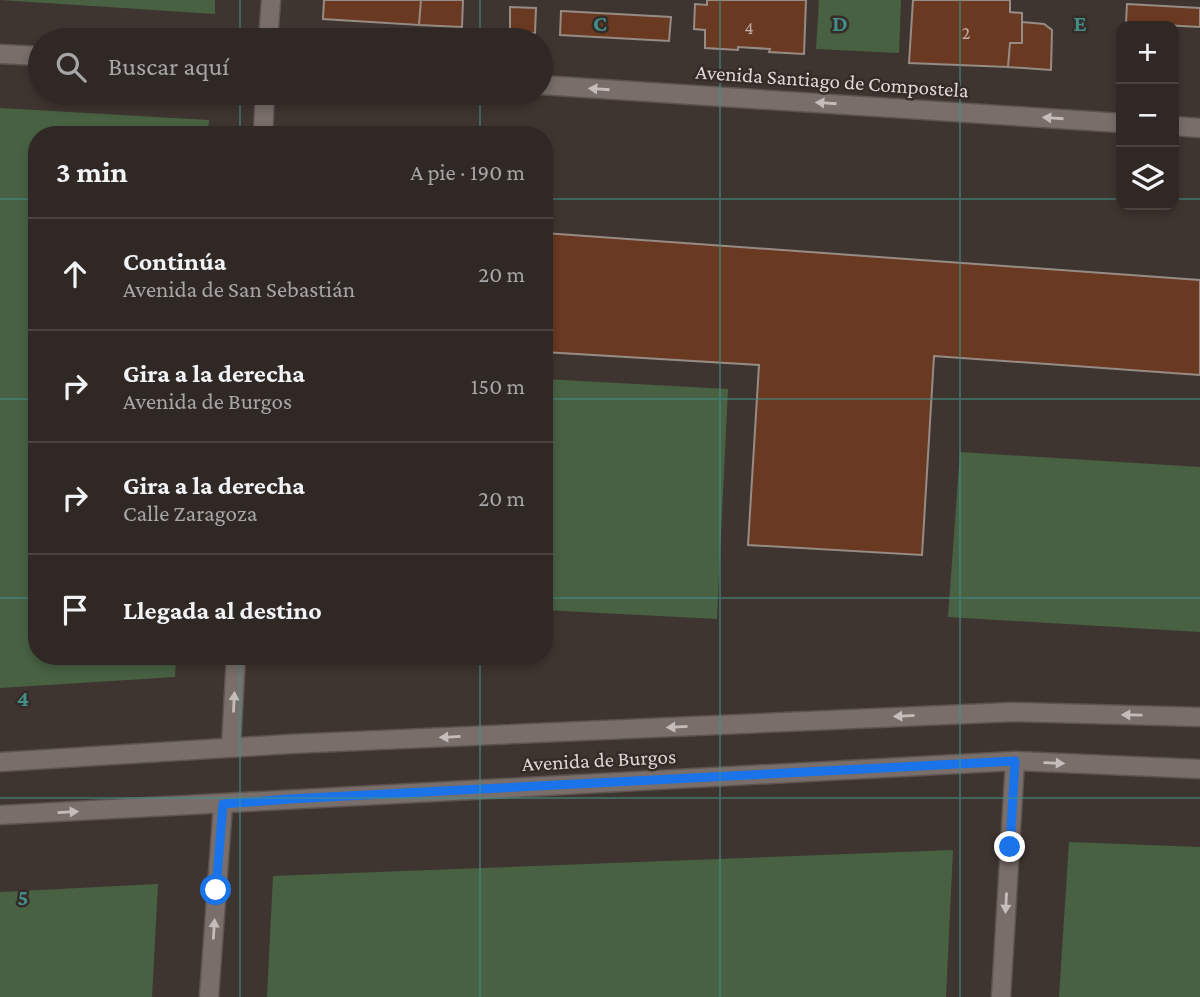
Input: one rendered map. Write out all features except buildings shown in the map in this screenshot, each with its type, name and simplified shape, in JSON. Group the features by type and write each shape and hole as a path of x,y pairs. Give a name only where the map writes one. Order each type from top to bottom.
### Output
{"street":[{"path":"269,28 271,0"},
{"path":"0,54 28,55"},
{"name":"Avenida Santiago de Compostela","path":"553,86 1116,123"},
{"path":"263,126 264,105"},
{"path":"1179,126 1200,128"},
{"path":"231,747 236,665"},
{"name":"Avenida de Burgos","path":"0,762 231,747 1001,712 1200,717"},
{"path":"1001,997 1015,761"},
{"name":"Avenida de Burgos","path":"0,815 1015,761 1200,769"},
{"path":"209,997 223,804"}],"green space":[{"path":"0,0 215,0 215,14"},
{"path":"819,0 901,0 899,53 816,49"},
{"path":"0,108 209,120 209,126 28,126 28,665 176,665 175,677 0,688"},
{"path":"553,379 728,389 717,619 553,610"},
{"path":"960,452 1200,467 1200,632 948,617"},
{"path":"1069,842 1200,847 1200,997 1059,997"},
{"path":"953,850 946,997 267,997 273,876"},
{"path":"158,884 152,997 0,997 0,892"}],"route":[{"path":"216,890 223,804 289,799 1015,761 1010,847"}]}
